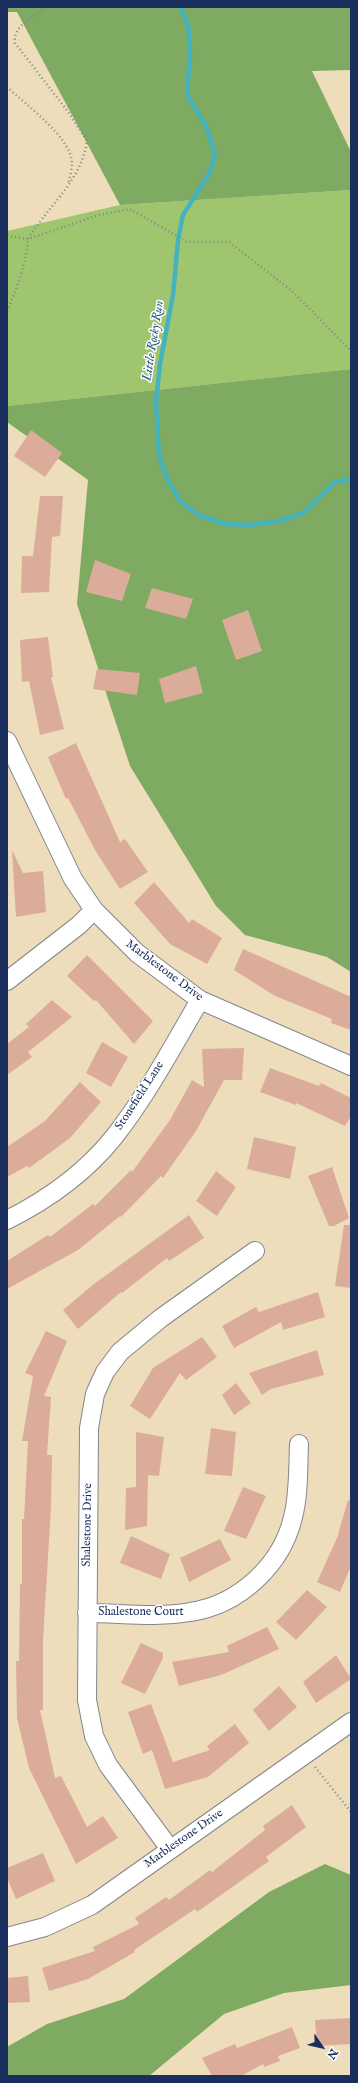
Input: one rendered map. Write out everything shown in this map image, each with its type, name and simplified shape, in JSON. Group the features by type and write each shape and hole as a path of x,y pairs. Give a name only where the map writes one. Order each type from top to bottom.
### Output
{"street":[{"name":"Marblestone Drive","path":"7,741 73,880 94,910 136,953 200,1000 351,1066"},
{"path":"7,981 79,925 94,910"},
{"name":"Stonefield Lane","path":"7,1220 53,1193 83,1169 113,1138 138,1105 200,1000"},
{"name":"Shalestone Drive","path":"170,1849 108,1765 94,1736 86,1700 89,1428 95,1394 105,1372 130,1342 255,1251"},
{"name":"Shalestone Court","path":"87,1613 166,1615 190,1612 222,1603 250,1585 275,1558 291,1526 296,1503 299,1444"},
{"name":"Marblestone Drive","path":"7,1937 45,1927 81,1911 351,1722"}],"path":[{"path":"7,311 16,289 28,248 28,239 68,185 86,151 87,141 69,113 20,50 14,37 16,31 45,7"},
{"path":"7,87 57,133 67,147 72,162 68,185"},
{"path":"7,236 28,239 99,215 130,209 187,242 229,242 292,291 351,351"},
{"path":"305,1754 351,1812"}],"green space":[{"path":"7,7 351,7 351,70 312,71 351,152 351,190 120,205 17,12 7,12"},
{"path":"351,190 351,369 7,406 7,231 120,205"},
{"path":"351,369 351,972 327,957 245,935 216,906 130,766 77,604 88,480 7,422 7,406"},
{"path":"325,1864 351,1875 351,1985 284,1993 224,2014 149,2076 7,2076 7,2047 47,2024 124,1999 269,1892"}],"building":[{"path":"31,430 62,453 45,477 14,456"},
{"path":"40,496 63,496 60,536 52,537 49,592 21,593 22,556 33,556"},
{"path":"95,560 131,574 122,601 86,592"},
{"path":"152,588 193,599 186,619 145,608"},
{"path":"248,610 262,651 236,660 222,620"},
{"path":"48,637 53,677 51,677 64,729 40,735 29,681 22,682 20,640"},
{"path":"196,666 203,693 165,703 159,679"},
{"path":"97,669 140,673 137,695 93,689"},
{"path":"76,743 120,842 125,839 148,872 120,889 95,850 68,798 66,799 48,757"},
{"path":"12,850 23,873 43,871 46,912 16,917"},
{"path":"154,882 189,923 192,919 222,938 207,964 170,944 134,903"},
{"path":"243,949 351,997 351,1030 331,1023 332,1019 275,996 234,970"},
{"path":"87,955 153,1021 134,1044 96,1000 94,1001 67,976"},
{"path":"52,1000 72,1017 28,1052 32,1057 7,1075 7,1044 29,1027 26,1024"},
{"path":"102,1042 128,1057 111,1087 86,1073"},
{"path":"244,1048 242,1080 224,1080 196,1131 163,1178 161,1176 121,1217 120,1216 78,1250 7,1289 7,1261 48,1235 50,1237 93,1204 95,1206 131,1170 132,1172 170,1120 192,1080 204,1087 202,1049"},
{"path":"270,1068 319,1086 321,1083 351,1098 351,1116 345,1126 296,1103 296,1105 260,1092"},
{"path":"80,1082 101,1102 70,1138 29,1168 27,1166 7,1177 7,1147 45,1121"},
{"path":"254,1137 296,1147 290,1179 247,1169"},
{"path":"332,1167 349,1218 334,1226 329,1226 308,1176"},
{"path":"216,1171 236,1187 217,1216 196,1201"},
{"path":"189,1215 204,1238 169,1261 167,1258 122,1293 121,1292 78,1329 63,1310 94,1284"},
{"path":"344,1225 351,1225 351,1288 335,1286"},
{"path":"318,1292 325,1317 283,1330 281,1322 234,1348 222,1326 256,1307 259,1312"},
{"path":"46,1331 67,1341 44,1396 51,1397 47,1455 52,1455 51,1507 43,1640 43,1710 40,1710 55,1778 61,1776 87,1827 103,1816 118,1838 76,1864 29,1768 17,1718 16,1661 19,1661 20,1584 22,1584 22,1519 24,1519 28,1441 22,1441 33,1376 25,1373"},
{"path":"202,1337 217,1357 186,1380 180,1373 150,1419 130,1406 153,1368"},
{"path":"317,1350 324,1375 271,1389 262,1395 249,1373"},
{"path":"236,1383 251,1403 234,1415 222,1395"},
{"path":"211,1428 236,1432 232,1476 205,1474"},
{"path":"136,1432 164,1437 159,1476 148,1475 147,1526 125,1530 126,1488 136,1487"},
{"path":"243,1487 266,1496 246,1539 224,1531"},
{"path":"348,1500 351,1501 351,1566 340,1592 317,1582 337,1538"},
{"path":"131,1536 170,1554 161,1579 120,1563"},
{"path":"220,1539 231,1560 189,1582 180,1558"},
{"path":"307,1590 327,1607 296,1640 276,1622"},
{"path":"267,1627 279,1649 221,1675 179,1686 172,1662 229,1652 227,1646"},
{"path":"141,1643 163,1653 163,1658 145,1694 121,1683"},
{"path":"336,1655 351,1679 316,1703 303,1682"},
{"path":"279,1686 297,1707 269,1731 253,1710"},
{"path":"151,1704 173,1762 210,1750 207,1746 235,1724 249,1743 208,1777 165,1789 152,1750 143,1754 128,1712"},
{"path":"292,1805 306,1827 266,1857 269,1861 197,1912 195,1909 134,1950 135,1952 88,1979 49,1991 42,1968 95,1951 93,1947 139,1924 135,1918 166,1897 169,1900 210,1870 212,1872 265,1830 263,1826"},
{"path":"43,1853 55,1881 16,1899 7,1878 7,1868"},
{"path":"28,1976 30,2002 7,2003 7,1978"},
{"path":"351,2018 351,2044 317,2046 315,2020"},
{"path":"292,2027 300,2048 278,2056 280,2061 264,2067 263,2064 241,2076 212,2076 202,2058 235,2044 237,2048"}],"waterway":[{"name":"Little Rocky Run","path":"180,7 188,24 190,54 187,95 206,126 215,154 210,172 183,215 178,240 173,295 160,364 156,401 159,456 168,481 181,502 199,515 225,524 250,525 279,521 303,513 335,482 351,479"}]}
